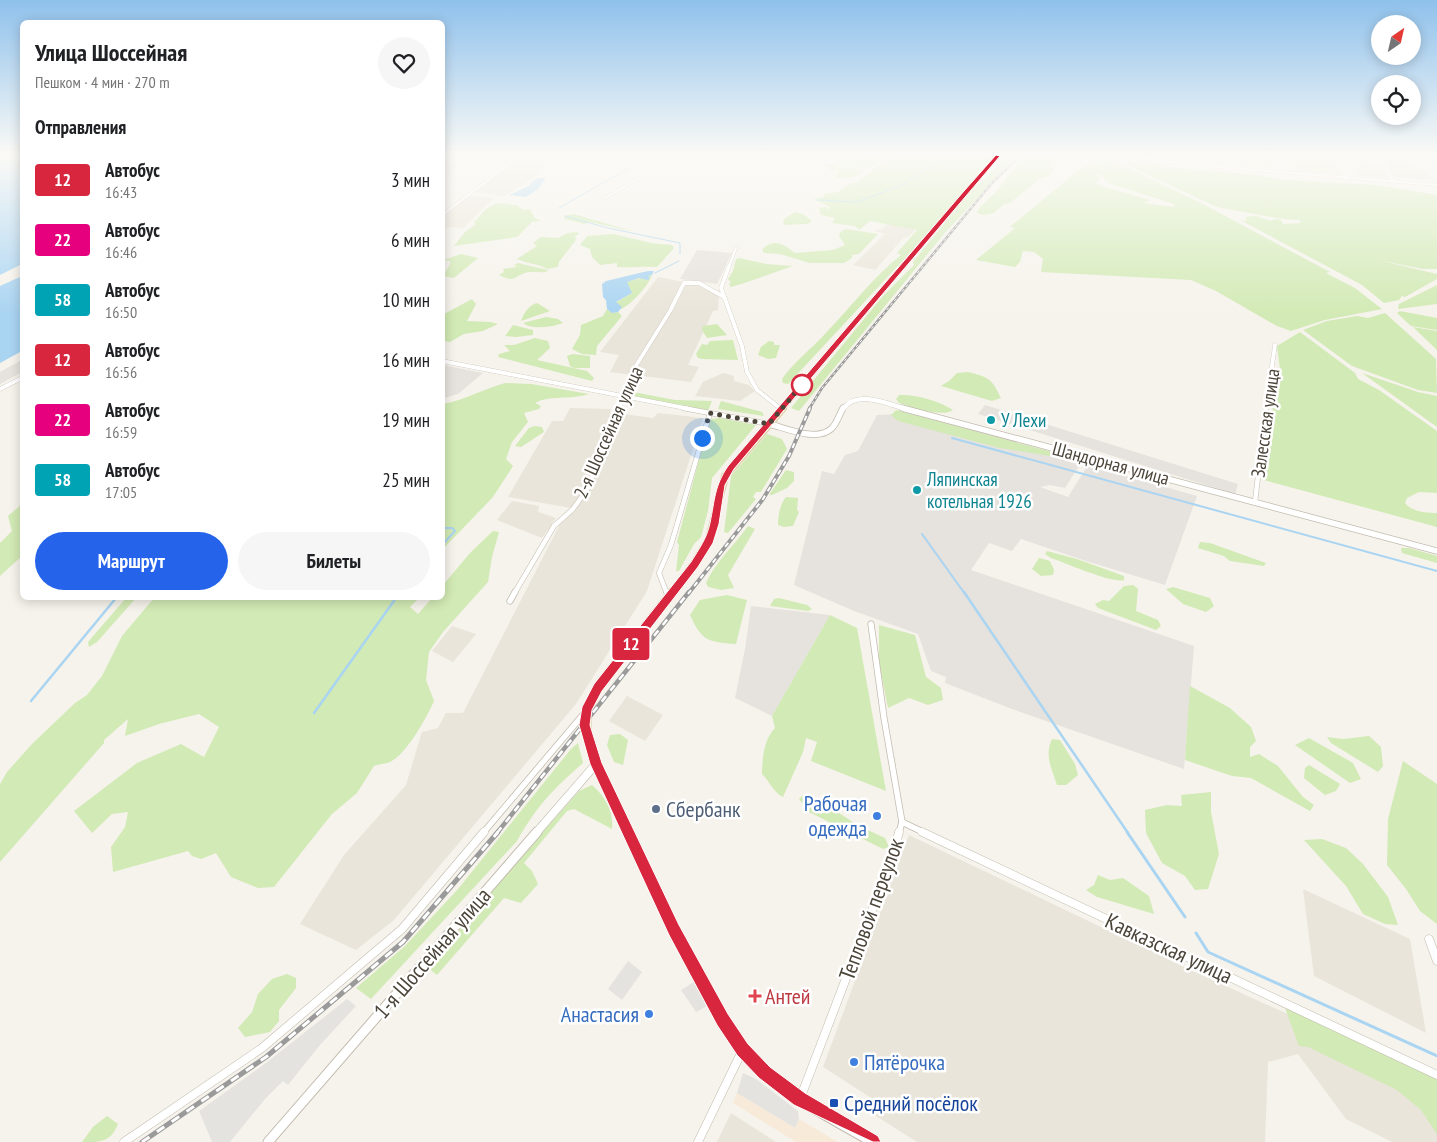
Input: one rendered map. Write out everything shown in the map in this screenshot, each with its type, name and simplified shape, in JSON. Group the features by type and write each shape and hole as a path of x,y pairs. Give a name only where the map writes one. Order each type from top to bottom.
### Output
{"main road":[{"path":"596,764 584,725 586,710 598,687 694,564 708,543 714,524 721,485 725,476 951,209"}],"street":[{"path":"736,248 721,288 742,346 747,372 757,390 781,409"},
{"name":"2-я Шоссейная улица","path":"510,601 554,526 573,509 588,488 632,372 670,311 684,283 699,283 724,297"},
{"name":"Залесская улица","path":"1255,502 1260,450 1275,345"},
{"path":"445,361 769,424"},
{"path":"0,389 20,379"},
{"name":"Шандорная улица","path":"769,424 801,431 823,433 832,429 847,403 858,398 868,399 1437,551"},
{"path":"668,596 659,573 671,544 710,413"},
{"name":"Тепловой переулок","path":"800,1099 892,858 902,822 884,718 872,624"},
{"path":"124,1142 262,1048 402,930 586,710"},
{"path":"596,764 678,938 722,1019 743,1049 765,1072 800,1099 872,1142"},
{"name":"1-я Шоссейная улица","path":"268,1142 596,764"},
{"name":"Кавказская улица","path":"902,822 1437,1075"},
{"path":"1437,943 1429,939 1437,961"},
{"path":"698,1142 743,1049"}],"shaded area":[{"path":"453,209 482,209 463,228 447,227 445,229 445,215"},
{"path":"892,224 916,229 907,238 904,237 875,270 853,265 885,234 875,230 883,229 886,225"},
{"path":"697,250 732,253 717,284 680,279"},
{"path":"658,277 698,285 719,296 718,310 713,311 688,365 699,367 691,382 610,372 619,355 600,352"},
{"path":"20,361 20,373 0,384 0,372"},
{"path":"445,366 483,373 458,394 445,397"},
{"path":"723,373 734,376 734,381 749,385 755,391 740,401 695,396 703,382"},
{"path":"985,405 1238,484 1235,494 978,414"},
{"path":"570,408 611,409 610,412 653,418 658,413 703,418 647,591 576,704 394,920 356,950 300,924 344,855 406,785 422,732 438,728 446,713 463,713 560,524 577,509 508,497 552,421 563,421"},
{"path":"898,414 1081,463 1065,488 1050,485 1040,487 1068,497 1088,465 1197,496 1165,585 1021,539 1012,551 989,543 971,570 1194,646 1184,769 1012,709 945,683 946,677 931,671 918,634 854,611 794,585 822,471 834,474 845,455 858,451 877,415"},
{"path":"512,501 539,506 538,512 556,518 542,538 497,520"},
{"path":"751,606 830,615 772,716 735,698"},
{"path":"452,626 476,634 453,662 432,651"},
{"path":"627,696 663,715 645,741 609,721"},
{"path":"909,835 1180,965 1437,1082 1437,1142 1392,1142 1346,1119 1298,1054 1268,1062 1265,1142 917,1142 876,1116 879,1103 823,1067"},
{"path":"1303,889 1410,939 1426,1033 1314,976"},
{"path":"628,961 642,972 622,1000 608,989"},
{"path":"699,979 713,1003 696,1012 681,990"},
{"path":"347,999 356,1006 320,1045 288,1085 283,1081 265,1099 230,1142 212,1142 199,1111 266,1063"},
{"path":"743,1073 756,1079 798,1111 799,1119 795,1128 737,1093"},
{"path":"737,1093 795,1128 799,1119 838,1142 796,1142 733,1103"},
{"path":"731,1113 776,1142 717,1142"}],"green space":[{"path":"486,209 530,209 535,218 541,221 532,222 517,237 454,246 465,232 476,224 474,222"},
{"path":"819,209 828,209 828,211 829,209 948,209 790,382 788,384 783,383 782,379 792,367 825,334 880,273 901,255 897,253 917,230 870,221 859,230 855,226 832,223 835,218 821,215"},
{"path":"956,209 967,209 944,234 799,411 791,408 805,391 810,389 808,387 883,296 914,265 913,262"},
{"path":"978,209 998,209 994,213 984,215 977,213"},
{"path":"1031,209 1213,209 1330,272 1326,273 1355,288 1382,309 1325,320 1291,331 1277,326 1216,291 1191,280 1041,272 1043,259 1034,252 1023,251 1020,262 1015,267 976,260 1015,228 1010,227"},
{"path":"1229,209 1437,209 1437,269 1423,269 1378,260 1437,274 1437,279 1405,297 1402,296 1399,300 1384,303 1362,285 1240,220 1247,221 1245,217 1256,216 1271,221 1281,220 1283,224 1301,223 1300,220 1282,219"},
{"path":"795,212 803,214 811,222 808,224 783,225 784,219"},
{"path":"574,214 635,232 590,222 584,224 565,219 564,216"},
{"path":"846,229 878,234 859,254 852,255 852,258 844,263 810,263 780,254 764,253 762,250 766,246 775,243 783,245 795,253 833,250 845,245 839,236 840,232"},
{"path":"577,232 579,234 575,236 576,240 559,262 558,267 547,269 517,259 537,246 533,243 541,237 558,238 568,233"},
{"path":"613,234 652,243 672,245 674,248 657,267 617,267 617,263 600,265 592,257 590,249 580,245 587,236"},
{"path":"461,254 478,258 454,278 445,276 450,261 445,259"},
{"path":"736,259 766,264 793,266 731,287 729,284 731,282 728,279 733,271"},
{"path":"518,263 548,270 546,272 527,272 511,279 499,275 504,272 503,269 517,267 514,265"},
{"path":"652,275 644,289 630,303 621,309 615,303 632,293 626,282"},
{"path":"1437,285 1437,304 1398,309 1399,304"},
{"path":"472,299 476,304 467,321 498,324 483,331 464,334 450,342 445,341 445,313"},
{"path":"537,303 550,311 521,321 527,310"},
{"path":"607,309 612,313 618,312 622,316 597,346 596,355 582,354 572,349 580,335 581,325 603,316"},
{"path":"1400,311 1437,318 1437,330 1411,326 1397,313"},
{"path":"1385,313 1436,359 1437,393 1418,390 1352,366 1303,330 1327,321 1357,316 1368,318"},
{"path":"546,317 558,319 563,323 548,327 532,327 523,323"},
{"path":"717,324 727,335 707,338 702,330 703,326"},
{"path":"513,325 533,330 533,335 505,336"},
{"path":"1413,327 1437,331 1437,350"},
{"path":"1300,332 1355,373 1358,379 1379,390 1437,431 1437,493 1419,492 1407,498 1405,503 1416,510 1437,513 1437,527 1260,479 1280,369 1277,346"},
{"path":"535,338 548,341 550,348 537,360 587,371 594,378 592,381 498,357 499,354 510,351 504,345 514,345"},
{"path":"733,340 738,360 702,359 698,358 696,354 702,344 707,345 710,341"},
{"path":"769,341 774,342 774,345 780,345 776,358 768,359 758,355 761,347"},
{"path":"573,354 590,356 590,368 574,368 570,366 567,356"},
{"path":"968,372 989,380 1001,398 992,401 941,386 957,373"},
{"path":"1362,373 1418,392 1437,396 1437,427"},
{"path":"505,383 531,384 589,394 541,401 535,403 541,406 539,409 524,413 528,422 512,442 506,459 513,466 493,497 445,547 445,404"},
{"path":"633,392 675,400 712,401 708,411 630,396"},
{"path":"899,395 927,399 953,410 942,413 919,409 899,403 896,399"},
{"path":"721,401 762,412 764,416 718,409"},
{"path":"896,410 1078,459 1075,462 1000,448 898,421 891,415"},
{"path":"720,418 756,425 712,478 708,511 701,537 694,544 679,571 676,571 679,545 677,542 710,419"},
{"path":"535,426 542,427 544,432 521,447 515,446 529,428"},
{"path":"767,434 782,439 787,449 761,492 756,492 753,497 756,499 728,533 724,532 731,476"},
{"path":"786,470 794,472 794,481 787,488 769,495"},
{"path":"786,497 798,498 797,510 799,512 793,526 784,527 778,525 778,522 781,507"},
{"path":"20,506 20,558 0,576 0,543 12,531 8,516"},
{"path":"748,526 755,529 728,575 734,588 721,590 708,587 706,583 710,575"},
{"path":"493,531 499,532 488,582 443,632 429,652 426,680 434,701 421,725 403,752 390,762 374,766 357,793 332,814 274,887 258,888 231,877 216,853 201,859 192,856 188,851 113,872 111,847 125,827 128,812 112,814 92,833 74,811 137,763 181,744 204,757 219,727 199,714 159,724 125,736 128,719 104,740 104,743 0,862 0,784 7,772 32,744 75,703 87,695 102,676 122,636 152,600 417,600 410,607 418,614 430,600 445,600 445,583 470,553"},
{"path":"1200,542 1210,543 1266,563 1264,566 1230,561 1224,556 1198,548"},
{"path":"1401,548 1409,548 1437,556 1437,563 1402,553"},
{"path":"1047,551 1077,559 1124,576 1124,580 1100,576 1051,558 1045,554"},
{"path":"1039,558 1050,561 1054,570 1053,575 1041,576 1032,569"},
{"path":"1133,585 1138,589 1136,611 1158,620 1161,626 1156,630 1098,608 1095,604 1103,600 1109,601 1124,586"},
{"path":"1173,587 1210,598 1214,606 1206,612 1183,604 1166,589"},
{"path":"727,595 747,600 736,644 712,641 702,635 690,615 700,600"},
{"path":"779,598 807,605 812,609 808,611 770,606 774,599"},
{"path":"124,600 134,600 97,642 89,647 88,642"},
{"path":"830,615 857,628 886,791 811,761 817,742 806,738 803,752 783,797 762,774 766,743 775,728 772,716"},
{"path":"879,625 915,635 926,677 941,688 943,700 928,705 909,698 888,708 879,662"},
{"path":"1190,686 1230,708 1251,727 1256,741 1250,747 1250,757 1259,754 1278,766 1303,797 1314,805 1310,811 1251,778 1232,776 1185,760"},
{"path":"620,734 628,740 623,765 614,762 607,745 610,735"},
{"path":"1369,736 1381,747 1383,766 1378,772 1331,743 1327,737 1343,739"},
{"path":"1309,738 1353,763 1361,779 1350,783 1295,745"},
{"path":"1052,739 1060,740 1075,764 1078,775 1066,785 1057,785 1051,768 1049,751"},
{"path":"578,743 583,763 546,799 531,818 517,841 371,999 356,988 405,946 458,889 571,749"},
{"path":"1403,761 1437,784 1437,924 1420,911 1387,865 1388,819"},
{"path":"1309,765 1340,784 1336,791 1325,795 1304,778 1305,768"},
{"path":"592,785 608,805 612,816 612,829 574,809 567,811 524,863 532,871 538,884 521,903 504,898 437,975 428,968 516,862 579,791"},
{"path":"1211,792 1211,812 1219,854 1208,889 1195,890 1185,876 1162,863 1146,833 1145,810 1167,805 1182,806 1181,795"},
{"path":"803,795 822,802 859,826 885,838 889,847 883,849 809,812 799,799"},
{"path":"1322,839 1346,848 1363,864 1388,897 1398,925 1385,924 1363,914 1346,886 1304,840"},
{"path":"1098,875 1110,880 1123,878 1149,896 1154,914 1097,897 1086,890 1094,885"},
{"path":"287,974 296,978 296,988 279,1010 279,1021 270,1032 245,1037 238,1028 252,1012 258,994 272,979"},
{"path":"1285,1008 1357,1039 1437,1078 1437,1134 1421,1110 1397,1090 1308,1047 1299,1046"},
{"path":"107,1116 118,1124 109,1138 95,1142 82,1142 93,1127"}],"water":[{"path":"0,209 20,209 20,265 0,275"},
{"path":"654,271 652,275 648,276 650,278 648,280 639,278 627,282 632,293 616,302 622,307 618,312 612,313 607,309 606,300 603,297 602,284 606,281"},
{"path":"20,277 20,352 0,363 0,286"}],"waterway":[{"path":"565,216 608,228 680,243 680,254"},
{"path":"655,273 679,261"},
{"path":"952,438 1437,571"},
{"path":"445,528 452,528 455,531 445,542"},
{"path":"922,534 965,594"},
{"path":"964,592 1128,833"},
{"path":"31,701 114,600"},
{"path":"314,713 395,600"},
{"path":"1127,832 1185,917"},
{"path":"1196,933 1208,952 1437,1056"}],"railway":[{"path":"809,409 822,388 970,209"},
{"path":"688,594 763,499 789,456 810,408"},
{"path":"497,833 689,592"},
{"path":"142,1142 266,1057 403,942 498,832"}],"bus line":[{"name":"12","path":"873,1142 800,1099 765,1072 743,1049 722,1019 674,930 596,764 584,725 586,710 598,687 694,564 708,543 714,524 721,485 730,468 824,361 951,209"}],"place":[{"name":"У Лехи","path":"991,420"},
{"name":"Ляпинская котельная 1926","path":"917,490"},
{"name":"Сбербанк","path":"656,809"},
{"name":"Рабочая одежда","path":"877,816"},
{"name":"Антей","path":"755,996"},
{"name":"Анастасия","path":"649,1014"},
{"name":"Пятёрочка","path":"854,1062"},
{"name":"Средний посёлок","path":"834,1103"}],"route":[{"path":"702,438 710,413 769,424 806,380 802,385"}]}
